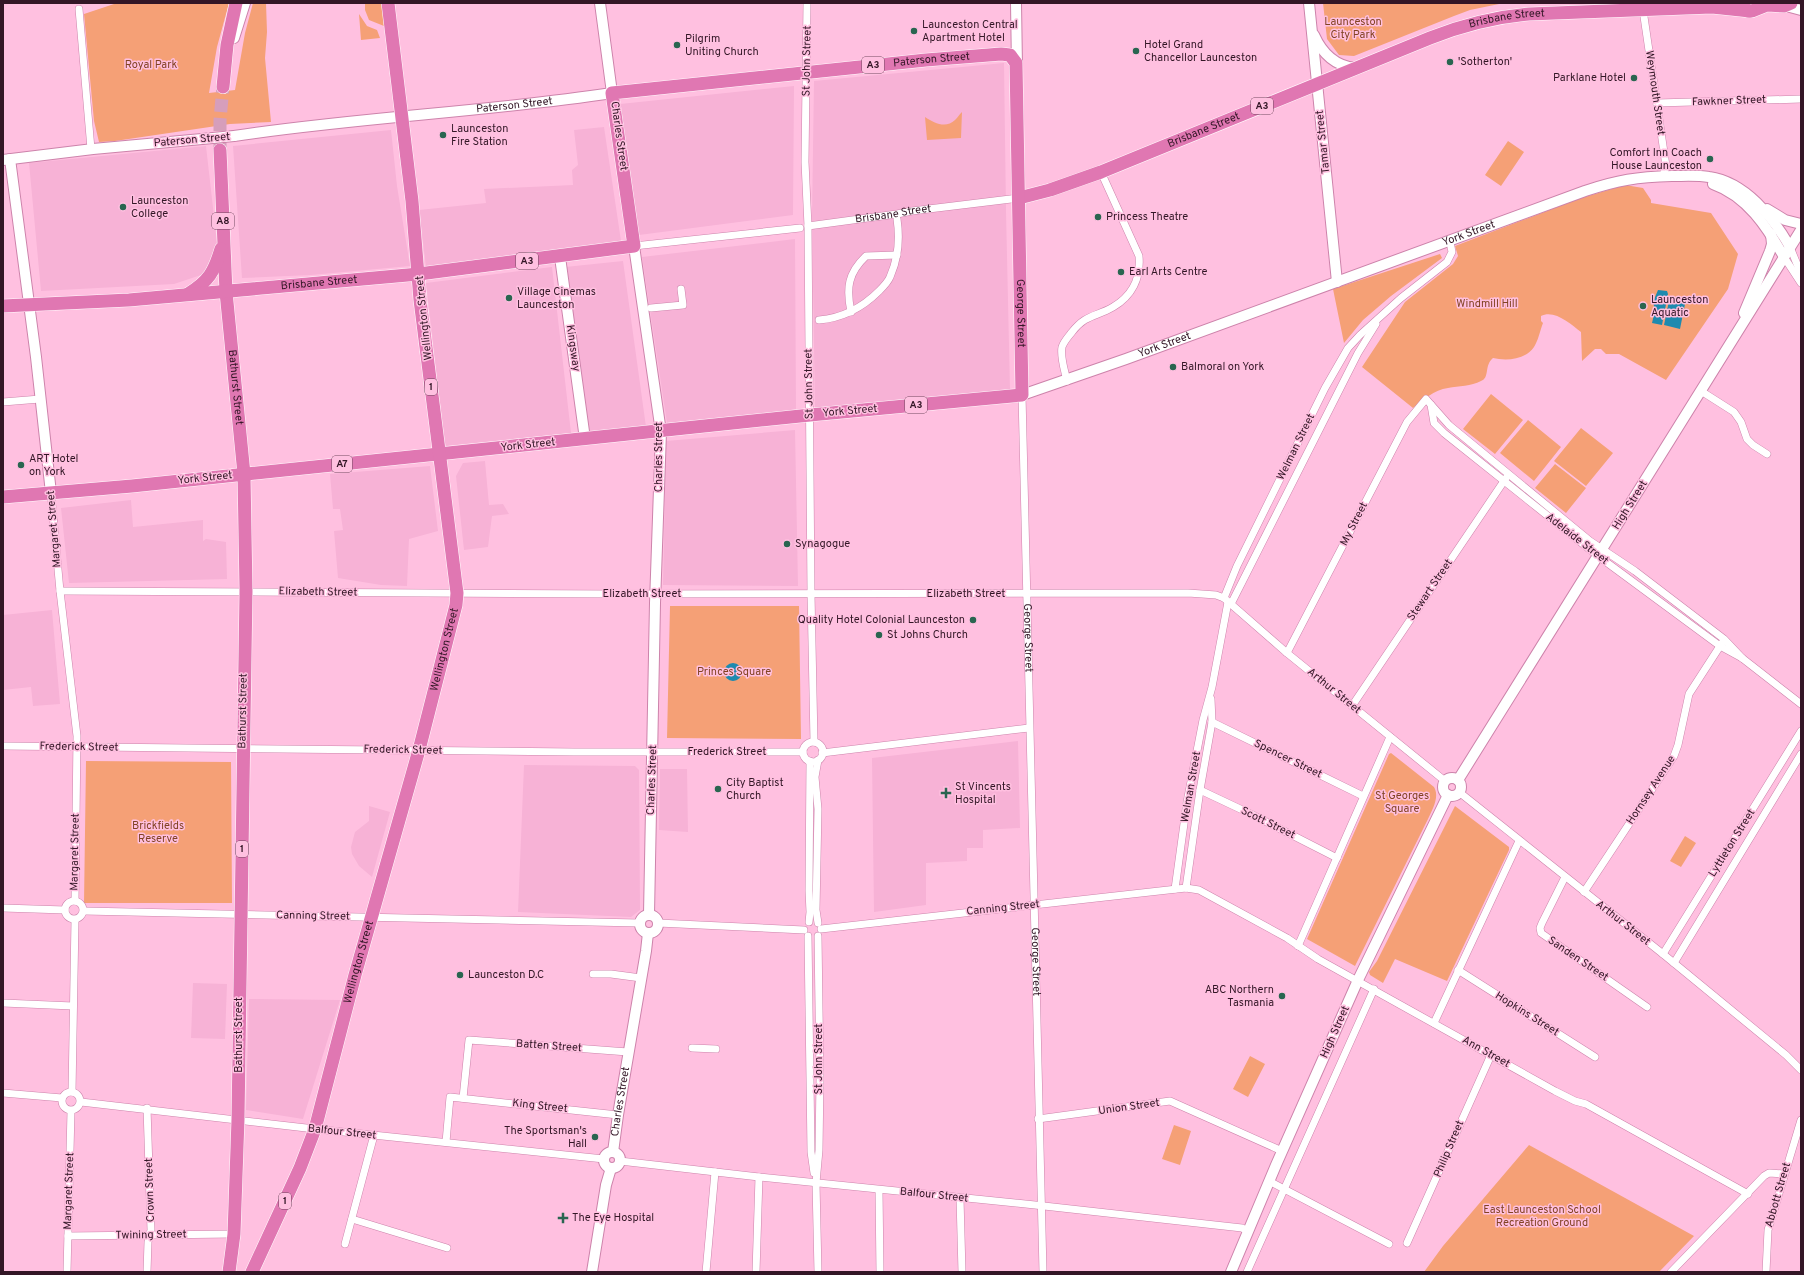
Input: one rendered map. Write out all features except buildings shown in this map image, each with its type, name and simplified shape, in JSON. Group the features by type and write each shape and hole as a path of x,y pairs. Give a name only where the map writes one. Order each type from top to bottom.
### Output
{"highway":[{"path":"222,87 227,45 236,3"},
{"name":"Wellington Street","path":"252,1272 300,1168 315,1129 419,750 456,605 457,593 420,300 412,201 388,3"},
{"name":"A3","path":"1746,7 1789,4"},
{"name":"Brisbane Street","path":"1019,198 1050,190 1101,172 1447,31 1490,19 1529,14 1643,10 1718,5 1746,7"},
{"path":"1001,54 1007,54 1012,57 1017,68"},
{"name":"Paterson Street","path":"612,93 926,60 1001,54"},
{"name":"George Street","path":"1017,68 1022,395"},
{"name":"Charles Street","path":"612,93 634,246"},
{"name":"Bathurst Street","path":"220,150 226,292 244,474 246,591 242,748 242,914 239,995 238,1119 234,1234 229,1272"},
{"path":"187,295 200,287 212,274 224,240"},
{"name":"Brisbane Street","path":"3,306 129,300 419,274 560,257 634,246"},
{"name":"York Street","path":"4,498 661,432 810,415 1022,395"}],"street":[{"path":"222,87 233,42 245,3"},
{"name":"Charles Street","path":"600,3 612,93"},
{"name":"St John Street","path":"807,3 805,162 808,226 811,594 814,742"},
{"name":"George Street","path":"1016,3 1017,68"},
{"name":"Tamar Street","path":"1309,3 1337,282"},
{"path":"1789,4 1801,10"},
{"path":"79,9 91,149"},
{"name":"Weymouth Street","path":"1643,10 1666,166 1663,176"},
{"path":"1312,30 1316,40 1328,56 1340,65 1355,68"},
{"path":"1001,54 1012,46 1016,34"},
{"name":"Paterson Street","path":"7,159 91,149 234,136 276,130 472,110 612,93"},
{"name":"Fawkner Street","path":"1657,103 1801,98"},
{"name":"Margaret Street","path":"7,159 29,304 76,726 75,901"},
{"path":"1067,381 1062,355 1064,341 1076,326 1086,318 1112,308 1127,296 1138,280 1140,266 1139,256 1101,172"},
{"name":"York Street","path":"1663,176 1722,187 1755,213 1770,233 1784,256"},
{"name":"York Street","path":"1022,395 1067,381 1602,186 1638,177 1698,176 1720,180 1737,188 1752,199 1772,218 1790,247"},
{"name":"Brisbane Street","path":"808,226 1019,198"},
{"path":"1752,199 1785,220 1801,224"},
{"path":"819,320 836,318 851,312 867,302 888,281 897,255 899,238 897,219"},
{"path":"634,246 800,228"},
{"name":"High Street","path":"1458,780 1801,230"},
{"path":"1736,333 1770,251 1772,244 1770,233"},
{"name":"Welman Street","path":"1175,889 1187,802 1203,720 1212,687 1228,601 1237,566 1325,388 1354,340 1388,309 1447,262 1452,252 1450,242"},
{"name":"Charles Street","path":"634,246 661,432 655,594 649,914"},
{"path":"1790,247 1801,274"},
{"path":"851,312 849,290 850,276 862,260 866,256 897,255"},
{"path":"1784,256 1801,282"},
{"name":"Kingsway","path":"560,257 585,439"},
{"path":"652,308 683,305 681,289"},
{"name":"Welman Street","path":"1228,601 1358,353 1374,327 1388,309"},
{"path":"1702,391 1734,412 1742,422 1747,439 1767,454"},
{"name":"George Street","path":"1022,395 1042,1272"},
{"path":"3,402 40,399"},
{"name":"Adelaide Street","path":"1428,402 1449,426 1590,541 1600,552 1630,578 1720,646 1742,658"},
{"name":"Adelaide Street","path":"1428,402 1434,423 1472,456 1587,548 1600,552 1635,571 1724,639 1742,658 1801,704"},
{"name":"My Street","path":"1287,653 1407,422 1428,402"},
{"path":"1444,433 1449,426"},
{"path":"1454,441 1460,434"},
{"path":"1472,456 1478,449"},
{"name":"Stewart Street","path":"1352,706 1509,474"},
{"path":"1555,522 1560,516"},
{"path":"1587,548 1590,541"},
{"path":"1630,578 1635,571"},
{"name":"Elizabeth Street","path":"60,591 655,594 1188,593 1216,595 1228,601"},
{"path":"1659,600 1664,593"},
{"name":"Arthur Street","path":"1228,601 1287,653 1445,781"},
{"path":"1681,617 1686,610"},
{"path":"1700,631 1705,625"},
{"name":"Hornsey Avenue","path":"1584,892 1674,756 1690,694 1724,639"},
{"name":"Welman Street","path":"1186,888 1200,790 1212,722 1212,687"},
{"name":"Spencer Street","path":"1212,722 1363,796"},
{"path":"822,753 1029,728"},
{"name":"Lyttleton Street","path":"1663,954 1801,731"},
{"path":"1298,946 1390,737"},
{"path":"814,742 819,745 822,753 818,760 810,761 805,758 803,752 805,746 814,742"},
{"name":"Frederick Street","path":"3,746 803,752"},
{"name":"Lyttleton Street","path":"1674,962 1801,754"},
{"name":"St John Street","path":"818,760 815,777 818,809 816,910 819,929 818,962 820,1038 819,1150 816,1183 818,1272"},
{"path":"806,933 805,925 809,922 810,912 810,761"},
{"path":"1450,778 1458,780 1461,784 1459,792 1455,795 1448,795 1443,788 1445,781 1450,778"},
{"name":"Scott Street","path":"1200,790 1253,815 1336,858"},
{"name":"Arthur Street","path":"1459,792 1519,841 1674,962 1786,1055 1801,1070"},
{"name":"High Street","path":"1231,1272 1282,1151 1358,980 1448,795"},
{"path":"810,810 818,809"},
{"path":"809,828 818,829"},
{"path":"1434,1023 1519,841"},
{"path":"809,854 818,854"},
{"name":"Sanden Street","path":"1565,877 1542,923 1540,928 1541,933 1647,1007"},
{"path":"809,885 817,885"},
{"name":"Canning Street","path":"819,929 1186,888"},
{"name":"Ann Street","path":"1186,888 1204,892 1564,1096 1592,1108 1748,1194"},
{"path":"75,901 82,905 84,911 82,916 75,920 69,918 65,910 67,904 75,901"},
{"path":"3,908 65,910"},
{"name":"Canning Street","path":"84,911 639,923"},
{"path":"649,914 656,918 658,923 655,931 648,933 642,931 639,923 641,918 649,914"},
{"path":"72,1092 75,920"},
{"path":"658,923 806,933 813,937 819,929 814,921 809,922"},
{"name":"Charles Street","path":"613,1152 648,933"},
{"name":"St John Street","path":"806,933 809,962 811,1152 816,1183"},
{"path":"809,962 818,962"},
{"name":"Hopkins Street","path":"1458,970 1595,1057"},
{"path":"594,974 611,974 641,978"},
{"name":"High Street","path":"1248,1272 1374,989"},
{"path":"3,1003 73,1006"},
{"path":"810,1038 820,1038"},
{"name":"Batten Street","path":"463,1098 469,1040 628,1052"},
{"path":"692,1048 716,1049"},
{"name":"Arthur Street","path":"1786,1055 1801,1062"},
{"name":"Philip Street","path":"1407,1243 1492,1056"},
{"path":"811,1074 820,1074"},
{"path":"3,1093 62,1098 67,1093 72,1092 77,1094 80,1102 77,1109 71,1111 64,1107 62,1098"},
{"path":"446,1142 450,1097 463,1098"},
{"name":"King Street","path":"463,1098 618,1115"},
{"name":"Union Street","path":"1038,1119 1170,1101 1282,1151"},
{"name":"Balfour Street","path":"80,1102 147,1108 315,1129 604,1159"},
{"name":"Crown Street","path":"147,1108 151,1230 147,1272"},
{"name":"Margaret Street","path":"67,1272 71,1111"},
{"name":"Abbott Street","path":"1766,1272 1768,1230 1801,1120"},
{"path":"345,1244 374,1135"},
{"path":"613,1152 617,1154 620,1161 616,1167 611,1168 605,1165 604,1159 608,1153 613,1152"},
{"name":"Balfour Street","path":"620,1161 1242,1228 1248,1231"},
{"path":"592,1272 606,1185 611,1168"},
{"path":"706,1272 714,1172"},
{"path":"1671,1272 1769,1173 1784,1174"},
{"path":"756,1272 759,1177"},
{"path":"1269,1181 1389,1244"},
{"path":"879,1190 880,1272"},
{"path":"960,1198 962,1272"},
{"path":"352,1219 447,1248"},
{"name":"Twining Street","path":"68,1236 234,1234"}],"shaded area":[{"path":"1004,63 1010,390 815,408 812,217 814,81"},
{"path":"794,86 793,215 639,235 620,104"},
{"path":"604,127 621,241 426,267 419,210 486,203 484,189 573,185 572,170 578,165 574,130"},
{"path":"391,130 397,186 410,266 311,275 242,278 233,146"},
{"name":"Launceston College","path":"206,146 218,252 207,273 174,284 41,291 29,163"},
{"path":"795,239 796,410 667,423 642,257"},
{"path":"623,261 646,427 585,432 565,267"},
{"path":"552,267 571,433 445,446 426,283"},
{"path":"795,430 798,586 663,585 666,441"},
{"path":"485,461 489,505 503,504 509,514 492,516 488,547 464,550 456,476 463,463"},
{"path":"430,466 438,531 409,539 407,586 381,585 338,578 334,531 343,530 340,509 333,509 330,474"},
{"path":"131,500 133,527 203,520 203,541 206,539 226,542 227,579 69,583 61,508"},
{"path":"52,610 60,704 33,706 31,687 3,690 3,615"},
{"name":"St Vincents Hospital","path":"1018,741 1020,828 983,830 983,848 967,848 967,861 926,863 926,905 874,912 872,758"},
{"path":"524,765 635,766 639,770 640,910 631,917 518,912"},
{"path":"660,769 687,769 688,832 659,830"},
{"path":"369,806 390,812 372,877 359,866 352,854 351,847 355,832 369,821"},
{"path":"193,983 227,984 225,1039 191,1038"},
{"path":"249,999 340,1000 303,1119 246,1110"}],"green space":[{"name":"Royal Park","path":"117,3 229,3 217,47 209,93 235,90 245,33 253,3 266,3 267,32 265,58 271,122 230,124 99,142 94,121 84,14"},
{"path":"365,3 382,3 384,26 369,20 365,10"},
{"name":"Launceston City Park","path":"1323,3 1504,3 1470,10 1354,56 1339,55 1327,39"},
{"path":"359,14 367,26 377,30 380,38 361,40"},
{"path":"962,112 961,138 927,140 925,117 936,123 944,125 951,123"},
{"path":"1508,141 1524,152 1501,186 1485,175"},
{"name":"Windmill Hill","path":"1625,185 1643,188 1651,200 1651,203 1711,213 1738,254 1728,289 1666,380 1619,354 1606,354 1601,349 1595,349 1582,361 1581,332 1562,318 1551,314 1541,316 1541,321 1543,323 1537,342 1526,355 1509,359 1493,358 1490,361 1484,379 1477,383 1438,391 1413,408 1362,367 1405,302 1453,264 1458,256 1455,246 1578,199"},
{"path":"1440,254 1442,258 1391,296 1363,320 1344,343 1333,289"},
{"path":"1491,394 1523,420 1495,454 1463,429"},
{"path":"1528,420 1561,447 1534,481 1500,453"},
{"path":"1581,428 1613,453 1586,486 1554,461"},
{"path":"1555,464 1586,488 1566,513 1535,488"},
{"name":"Princes Square","path":"670,606 799,606 801,739 667,738"},
{"name":"St Georges Square","path":"1391,753 1434,787 1436,791 1436,799 1428,819 1355,966 1307,939 1389,754"},
{"name":"Brickfields Reserve","path":"86,761 231,762 232,903 84,903"},
{"name":"St Georges Square","path":"1455,806 1509,847 1509,850 1447,981 1395,959 1383,983 1370,975 1369,972 1377,961"},
{"path":"1685,836 1696,843 1681,867 1670,861"},
{"path":"1250,1056 1265,1064 1248,1097 1233,1089"},
{"path":"1174,1125 1191,1131 1180,1165 1162,1159"},
{"name":"East Launceston School Recreation Ground","path":"1529,1145 1694,1236 1659,1272 1424,1272 1443,1246"}],"water":[{"path":"1658,290 1667,291 1668,294 1662,325 1652,323 1655,310 1653,302"},
{"path":"1670,296 1686,299 1680,329 1664,325"},
{"path":"733,663 739,666 742,672 739,678 733,681 727,678 724,672 727,666"}],"tunnel":[{"path":"220,150 220,120 223,87"}],"place":[{"name":"Launceston Central Apartment Hotel","path":"914,31"},
{"name":"Pilgrim Uniting Church","path":"677,45"},
{"name":"Hotel Grand Chancellor Launceston","path":"1136,51"},
{"name":"'Sotherton'","path":"1450,62"},
{"name":"Parklane Hotel","path":"1634,78"},
{"name":"Launceston Fire Station","path":"443,135"},
{"name":"Comfort Inn Coach House Launceston","path":"1710,159"},
{"name":"Launceston College","path":"123,207"},
{"name":"Princess Theatre","path":"1098,217"},
{"name":"Earl Arts Centre","path":"1121,272"},
{"name":"Village Cinemas Launceston","path":"509,298"},
{"name":"Launceston Aquatic","path":"1643,306"},
{"name":"Balmoral on York","path":"1173,367"},
{"name":"ART Hotel on York","path":"21,465"},
{"name":"Synagogue","path":"787,544"},
{"name":"Quality Hotel Colonial Launceston","path":"973,620"},
{"name":"St Johns Church","path":"879,635"},
{"name":"City Baptist Church","path":"718,789"},
{"name":"St Vincents Hospital","path":"946,793"},
{"name":"Launceston D.C","path":"460,975"},
{"name":"ABC Northern Tasmania","path":"1282,996"},
{"name":"The Sportsman's Hall","path":"595,1137"},
{"name":"The Eye Hospital","path":"563,1218"}]}
